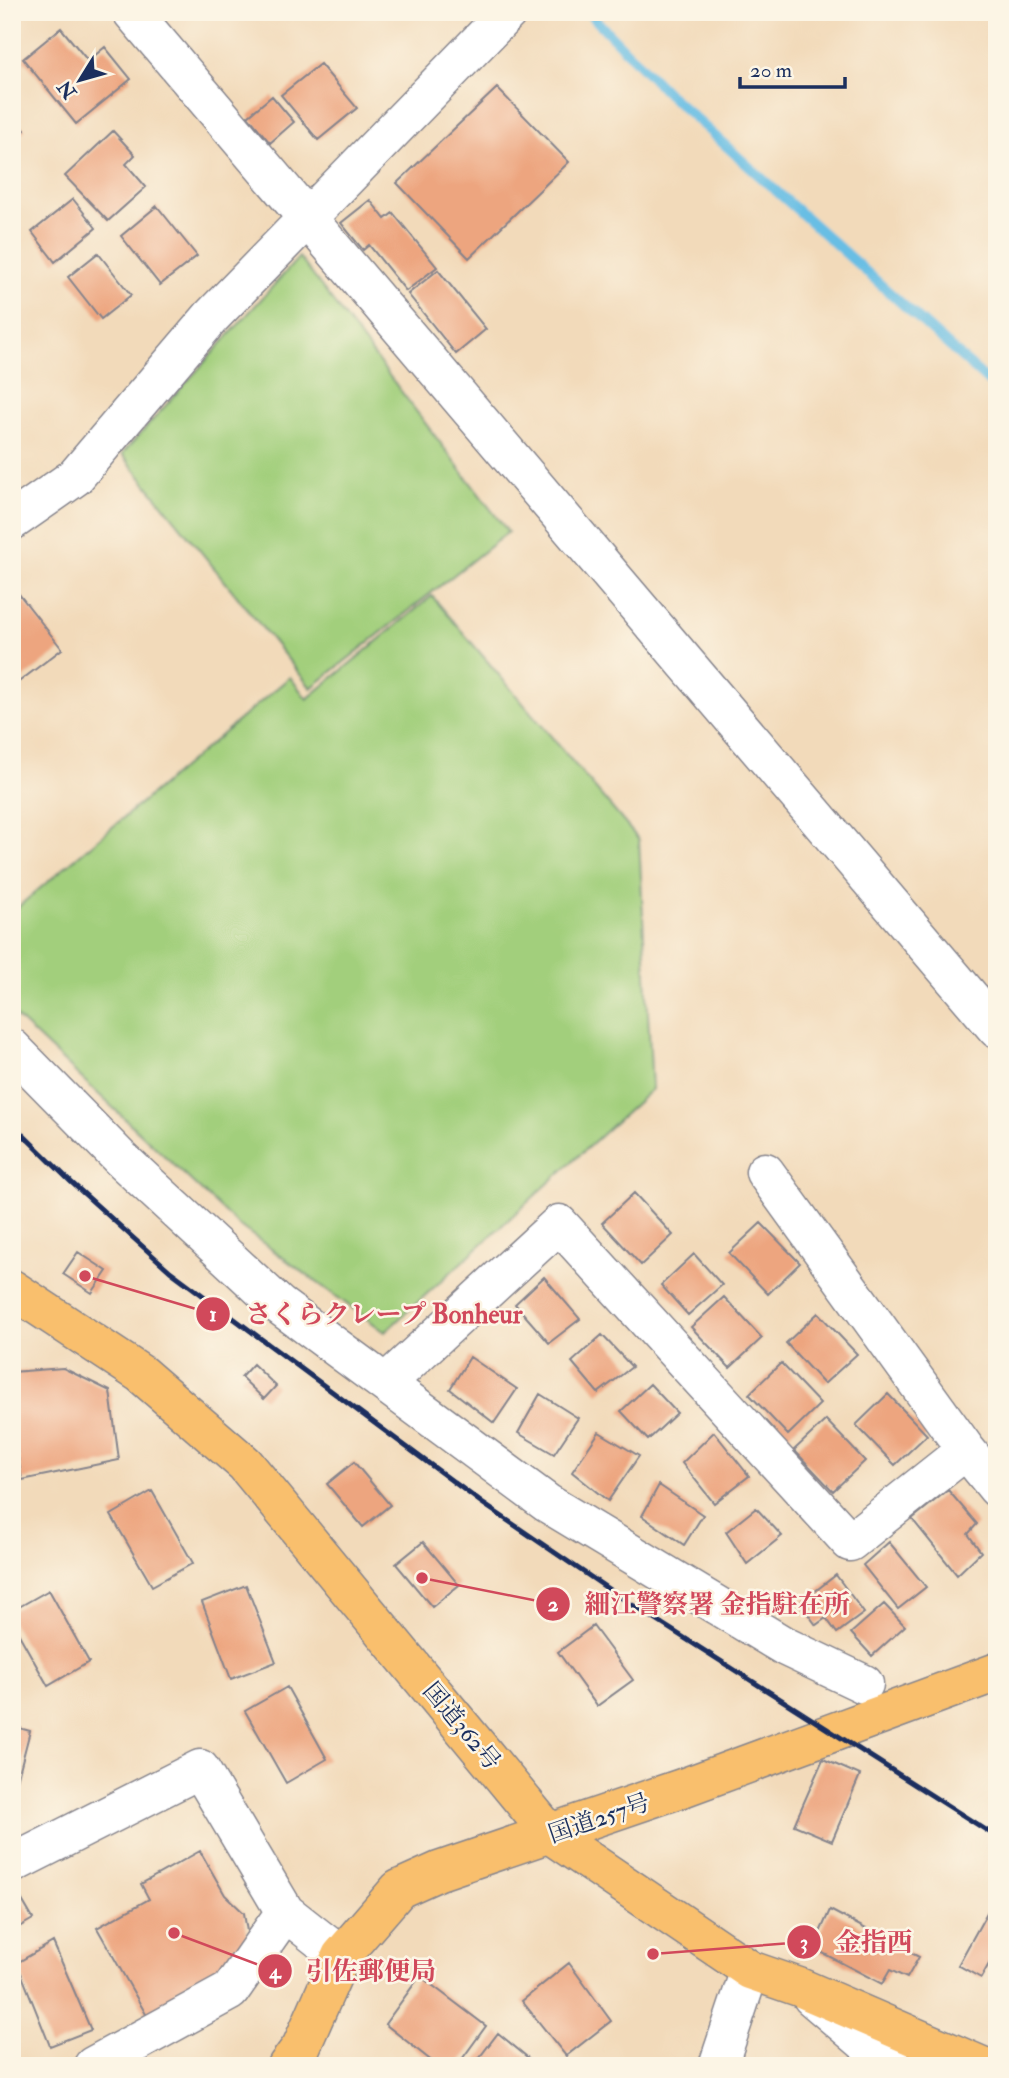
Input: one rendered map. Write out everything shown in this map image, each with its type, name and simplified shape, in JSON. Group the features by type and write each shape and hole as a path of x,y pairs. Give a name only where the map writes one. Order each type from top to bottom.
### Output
{"highway":[{"name":"国道362号","path":"12,1289 141,1374 245,1464 551,1835 750,1969 799,1987 982,2066"},
{"name":"国道257号","path":"287,2066 301,2047 341,1956 399,1889 439,1871 551,1835 997,1672"}],"street":[{"path":"132,12 997,1029"},
{"path":"12,521 75,477 211,317 508,12"},
{"path":"12,1048 120,1158 279,1305 387,1382 547,1503 786,1647 864,1684"},
{"path":"765,1172 966,1450 997,1488"},
{"path":"387,1382 559,1224 850,1542 966,1450"},
{"path":"12,1864 200,1769 285,1912 341,1956"},
{"path":"93,2066 230,1991 285,1912"},
{"path":"718,2066 750,1969"},
{"path":"799,1987 893,2066"}],"green space":[{"path":"299,257 508,532 311,688 122,454"},
{"path":"432,596 639,840 652,1089 385,1332 237,1224 12,1013 12,912 290,677 307,699"}],"building":[{"path":"61,28 88,61 105,47 131,79 76,124 23,59"},
{"path":"320,64 357,108 318,140 281,95"},
{"path":"497,88 569,162 469,258 397,183"},
{"path":"272,96 294,122 270,143 248,116"},
{"path":"12,114 25,130 12,141"},
{"path":"113,131 135,155 126,164 146,187 108,221 65,176"},
{"path":"73,199 96,228 55,262 32,232"},
{"path":"370,200 385,219 393,213 437,267 406,291 369,245 363,250 341,223"},
{"path":"157,206 197,256 160,285 121,236"},
{"path":"98,253 131,295 101,319 68,277"},
{"path":"438,270 486,329 456,354 408,294"},
{"path":"12,585 62,649 12,687"},
{"path":"634,1193 673,1235 641,1265 602,1223"},
{"path":"761,1223 800,1263 768,1294 729,1253"},
{"path":"78,1252 107,1271 92,1293 63,1274"},
{"path":"694,1254 722,1285 688,1315 661,1285"},
{"path":"544,1277 580,1319 549,1343 515,1304"},
{"path":"724,1297 762,1338 730,1368 691,1327"},
{"path":"818,1313 857,1354 824,1384 786,1343"},
{"path":"602,1335 632,1367 598,1393 572,1362"},
{"path":"470,1357 517,1389 494,1423 450,1389"},
{"path":"781,1363 820,1404 788,1435 749,1394"},
{"path":"253,1364 276,1386 264,1399 241,1377"},
{"path":"63,1368 110,1391 119,1460 22,1480 12,1422 12,1372"},
{"path":"650,1384 677,1413 648,1440 621,1411"},
{"path":"540,1394 578,1418 554,1454 518,1433"},
{"path":"888,1394 927,1435 895,1465 856,1425"},
{"path":"826,1420 865,1461 833,1491 794,1450"},
{"path":"599,1432 639,1456 608,1501 572,1472"},
{"path":"714,1432 749,1476 714,1503 682,1463"},
{"path":"354,1462 390,1505 363,1527 327,1484"},
{"path":"659,1485 703,1515 684,1545 642,1516"},
{"path":"948,1490 977,1524 968,1534 981,1552 957,1575 912,1519"},
{"path":"152,1491 193,1563 152,1586 111,1515"},
{"path":"756,1508 782,1536 747,1564 726,1532"},
{"path":"423,1542 459,1585 432,1607 396,1564"},
{"path":"889,1542 926,1587 898,1609 863,1565"},
{"path":"836,1575 864,1613 837,1633 826,1618 816,1625 800,1603"},
{"path":"246,1585 276,1662 231,1679 202,1602"},
{"path":"49,1590 89,1662 48,1686 12,1622 12,1611"},
{"path":"884,1604 905,1626 872,1656 851,1633"},
{"path":"593,1626 633,1680 597,1706 558,1652"},
{"path":"287,1687 327,1759 286,1783 245,1711"},
{"path":"12,1726 30,1731 13,1796 12,1796"},
{"path":"823,1759 860,1775 832,1841 794,1825"},
{"path":"200,1851 225,1895 244,1913 248,1938 229,1971 147,2016 97,1928 149,1899 141,1884"},
{"path":"12,1883 33,1919 12,1931"},
{"path":"989,1909 997,1914 997,1966 990,1962 981,1978 958,1965"},
{"path":"830,1910 919,1957 907,1978 890,1970 882,1984 813,1948"},
{"path":"53,1942 91,2030 50,2046 17,1963"},
{"path":"569,1963 611,2021 566,2056 522,2001"},
{"path":"420,1976 486,2026 457,2066 438,2066 385,2024"},
{"path":"498,2033 538,2066 473,2066"}],"waterway":[{"path":"588,12 667,93 997,389"}],"railway":[{"path":"12,1124 71,1182 170,1271 482,1503 620,1597 997,1837"}],"place":[{"name":"さくらクレープ Bonheur","path":"85,1276"},
{"name":"細江警察署 金指駐在所","path":"422,1578"},
{"name":"引佐郵便局","path":"174,1933"},
{"name":"金指西","path":"653,1954"}]}
